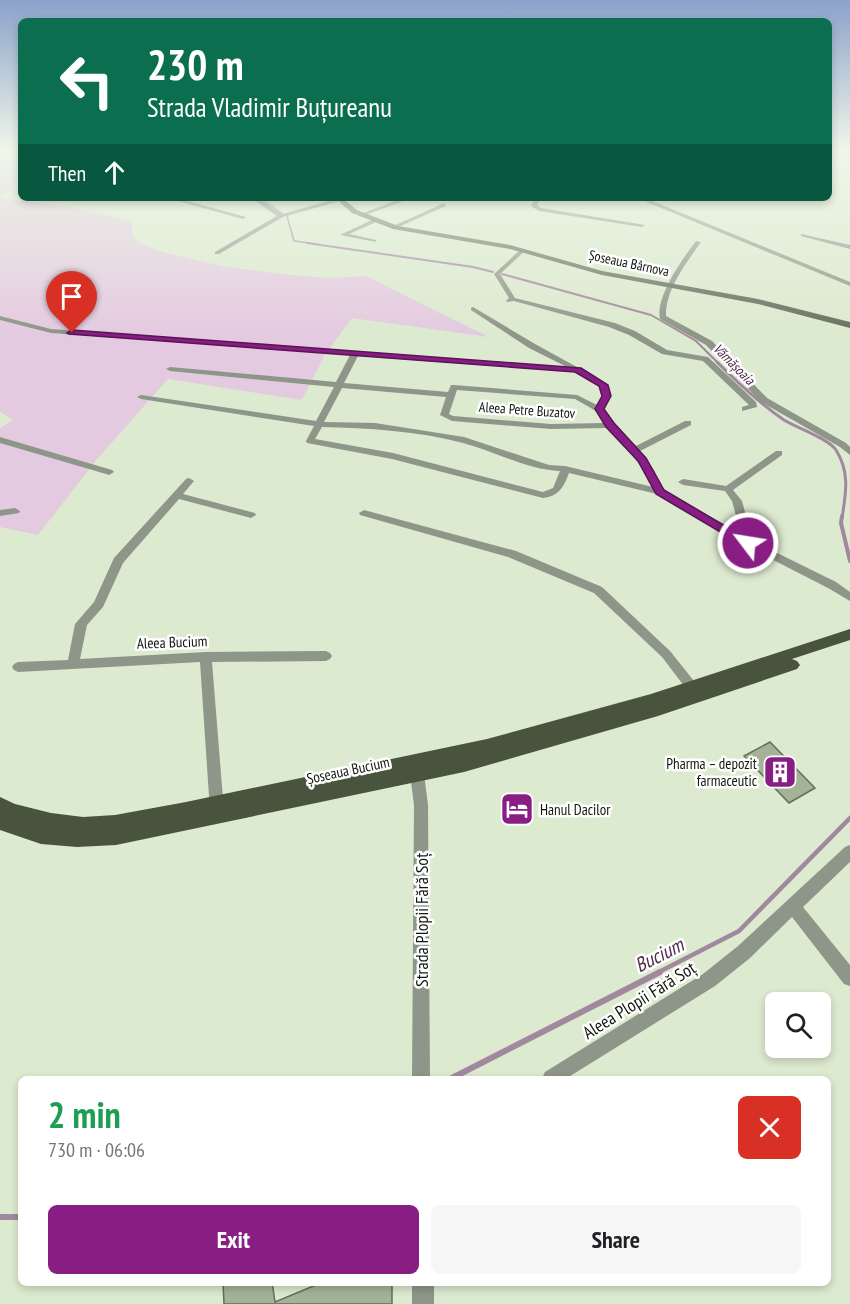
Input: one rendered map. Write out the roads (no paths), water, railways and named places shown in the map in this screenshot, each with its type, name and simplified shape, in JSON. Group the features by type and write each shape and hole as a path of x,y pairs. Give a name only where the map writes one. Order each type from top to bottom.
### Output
{"main road":[{"name":"Șoseaua Bârnova","path":"355,212 394,227 523,250 592,271 793,308 850,325"},
{"name":"Șoseaua Bucium","path":"0,822 41,835 77,838 116,836 217,809 417,768 464,765 560,739 850,634"},
{"name":"Șoseaua Bucium","path":"695,691 850,645"},
{"name":"Șoseaua Bucium","path":"0,805 12,811 51,821 83,825 115,823 217,809"}],"street":[{"path":"223,212 243,217"},
{"path":"275,212 281,216"},
{"path":"217,253 281,216 295,212"},
{"path":"361,215 370,212"},
{"path":"394,227 428,212"},
{"path":"557,212 642,225"},
{"path":"680,212 825,270 850,284"},
{"path":"374,221 343,235 374,241"},
{"path":"803,236 850,247"},
{"path":"698,242 686,259 662,308 663,316 709,343 764,400 843,445 850,452"},
{"path":"523,250 496,274 511,300 612,325 632,333 665,352 705,359 753,404 753,407 746,409"},
{"path":"473,309 523,341 603,385 606,396 599,409"},
{"path":"0,318 51,331 577,370"},
{"path":"355,354 310,441 393,456 543,495 548,495 558,489 565,469"},
{"path":"170,369 260,376 339,386 577,397 592,403 599,409 610,425 635,450 650,470 660,492"},
{"name":"Aleea Petre Buzatov","path":"453,391 444,415 452,418 573,427 610,425"},
{"path":"141,397 318,424 375,426 464,440 529,462 660,492 748,543 832,585 850,597"},
{"path":"635,450 688,423"},
{"path":"0,440 109,472"},
{"path":"683,482 728,489 779,453"},
{"path":"73,663 81,624 99,604 113,570 123,555 189,481"},
{"path":"728,489 737,501 748,543"},
{"path":"177,495 251,514"},
{"path":"0,513 15,511"},
{"path":"364,513 512,554 598,590 666,654 695,691"},
{"name":"Aleea Bucium","path":"18,667 206,657 326,656"},
{"path":"206,657 217,809"},
{"name":"Strada Plopii Fără Soț","path":"417,768 421,805 421,1076"},
{"name":"Aleea Plopii Fără Soț","path":"554,1076 709,980 744,952 848,859"},
{"path":"793,906 850,978"},
{"path":"423,1286 423,1304"}],"waterway":[{"name":"Vămășoaia","path":"287,216 294,241 317,244"},
{"name":"Vămășoaia","path":"307,243 473,267 493,272"},
{"name":"Vămășoaia","path":"502,274 651,315 696,341 717,362"},
{"name":"Vămășoaia","path":"717,362 784,420 827,442 836,450 845,475 846,491 842,518"},
{"name":"Vămășoaia","path":"842,516 841,523 850,561"},
{"name":"Bucium","path":"657,973 739,931 850,818"},
{"name":"Bucium","path":"456,1076 660,972"},
{"name":"Bucium","path":"0,1217 18,1217"}],"place":[{"name":"Pharma – depozit farmaceutic","path":"780,772"},
{"name":"Hanul Dacilor","path":"517,809"}]}
